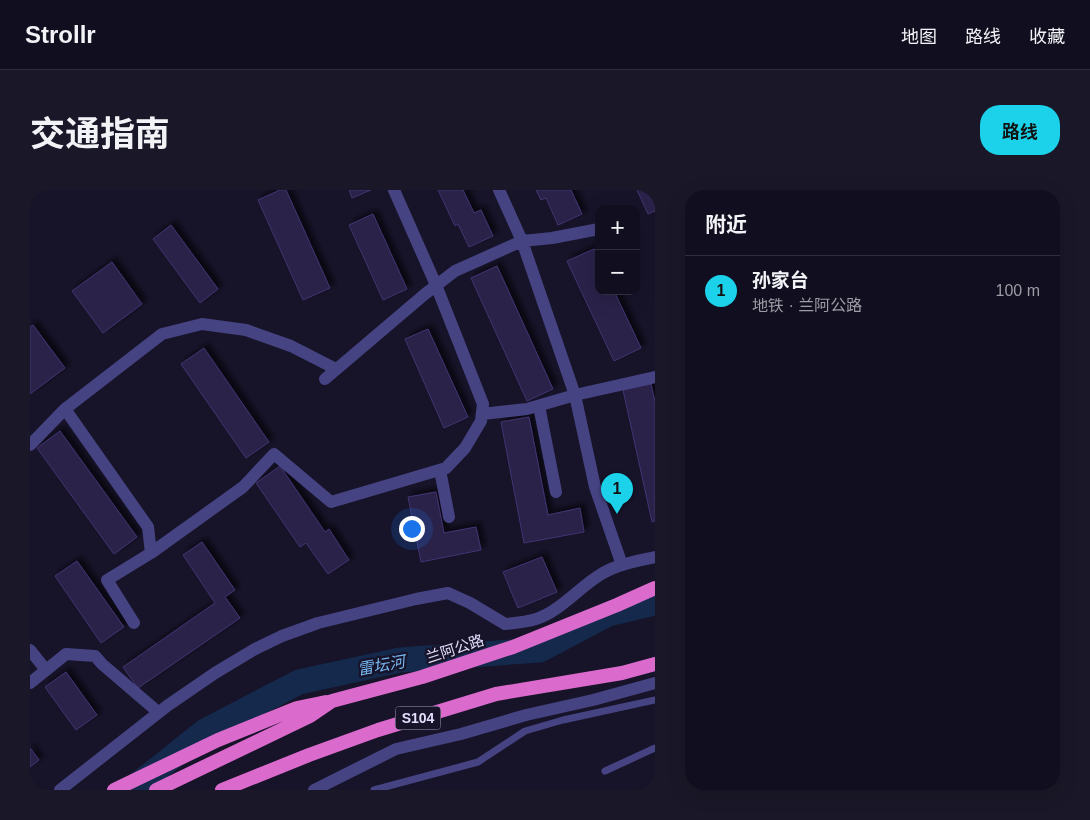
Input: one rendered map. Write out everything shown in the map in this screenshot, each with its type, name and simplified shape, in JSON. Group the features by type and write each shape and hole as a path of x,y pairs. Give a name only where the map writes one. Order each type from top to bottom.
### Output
{"highway":[{"name":"兰阿公路","path":"156,790 310,716 332,701 422,677 513,647 655,588"},
{"name":"S104","path":"222,790 310,754 378,730 496,694 622,673 655,664"},
{"path":"114,790 218,740 297,708 332,701"}],"street":[{"path":"134,623 107,580 152,553 243,487 274,454 331,502 446,468 465,448 481,421 483,404 436,286 394,190"},
{"path":"500,190 522,241 575,395 595,487 622,565"},
{"path":"325,379 455,271 522,241 552,238 595,230"},
{"path":"30,445 65,408 162,334 202,324 246,330 291,346 336,369"},
{"path":"482,414 527,409 575,395 655,377"},
{"path":"539,406 556,492"},
{"path":"65,408 148,527 152,553"},
{"path":"440,470 449,518"},
{"path":"60,790 158,712 215,673 255,649 282,636 318,623 448,593 470,603 505,624 536,619 555,608 604,572 622,565 655,557"},
{"path":"30,650 46,670"},
{"path":"30,683 66,654 95,656 158,712"},
{"path":"314,790 396,749 461,734 526,715 655,683"}],"lane":[{"path":"374,790 478,762 525,731 563,720 655,700"},
{"path":"605,770 655,748"}],"building":[{"path":"280,190 286,190 330,288 303,300 258,200"},
{"path":"349,190 371,190 352,198"},
{"path":"438,190 463,190 474,213 481,210 493,236 469,247 458,224 455,226"},
{"path":"536,190 571,190 582,214 558,225 546,198 541,200"},
{"path":"637,190 655,190 655,211 648,214"},
{"path":"373,214 407,289 383,300 349,225"},
{"path":"171,225 218,289 200,303 153,239"},
{"path":"594,249 595,295 616,295 641,348 614,361 567,261"},
{"path":"112,262 142,304 103,333 72,291"},
{"path":"497,266 553,389 527,401 471,278"},
{"path":"33,325 65,368 30,394 30,327"},
{"path":"428,329 468,417 444,428 405,339"},
{"path":"204,348 269,442 246,458 181,364"},
{"path":"651,384 655,402 655,521 652,522 623,390"},
{"path":"529,417 548,515 580,508 584,532 524,543 501,422"},
{"path":"60,431 137,537 114,554 37,448"},
{"path":"280,466 325,532 329,529 349,560 328,574 306,543 300,547 256,483"},
{"path":"436,492 444,533 476,527 481,550 421,562 408,497"},
{"path":"202,542 235,590 225,597 240,618 138,688 123,667 215,603 183,555"},
{"path":"542,557 557,592 518,608 503,572"},
{"path":"77,561 124,627 101,643 55,576"},
{"path":"66,672 97,715 76,730 45,687"},
{"path":"30,748 39,760 30,767"}],"waterway":[{"name":"雷坛河","path":"131,790 205,731 299,682 400,660 540,650 608,614 655,603"}],"place":[{"name":"孙家台","path":"617,514"}]}
